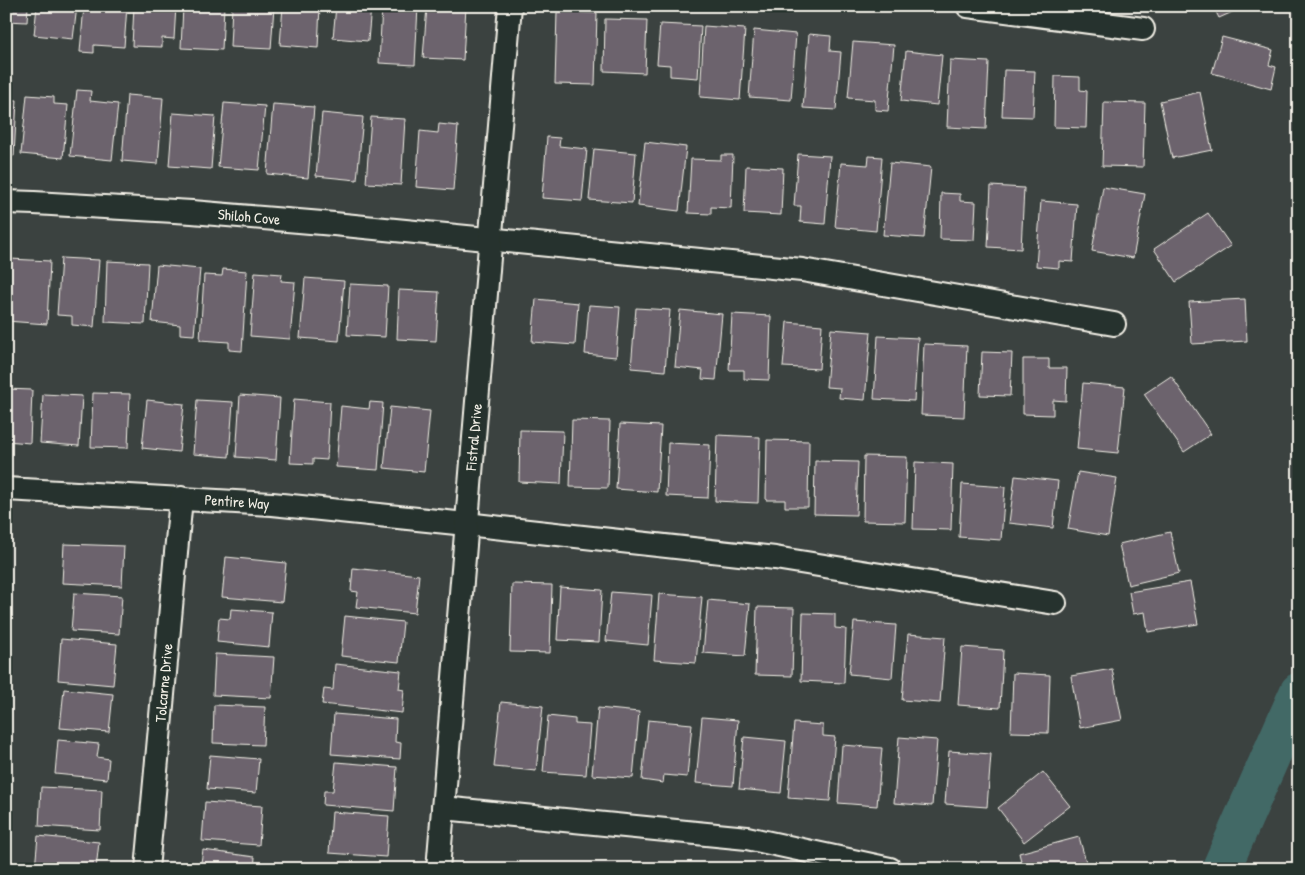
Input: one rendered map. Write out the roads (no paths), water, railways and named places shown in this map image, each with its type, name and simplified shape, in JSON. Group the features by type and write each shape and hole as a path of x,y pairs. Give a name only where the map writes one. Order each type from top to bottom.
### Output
{"street":[{"name":"Fistral Drive","path":"438,869 510,6"},
{"path":"968,6 1143,29"},
{"name":"Shiloh Cove","path":"6,202 192,212 334,224 802,270 1114,324"},
{"name":"Pentire Way","path":"6,489 272,504 466,524 775,558 1055,603"},
{"name":"Tolcarne Drive","path":"147,869 181,498"},
{"path":"443,808 747,838 890,869"}],"waterway":[{"path":"1221,869 1299,692"}]}
